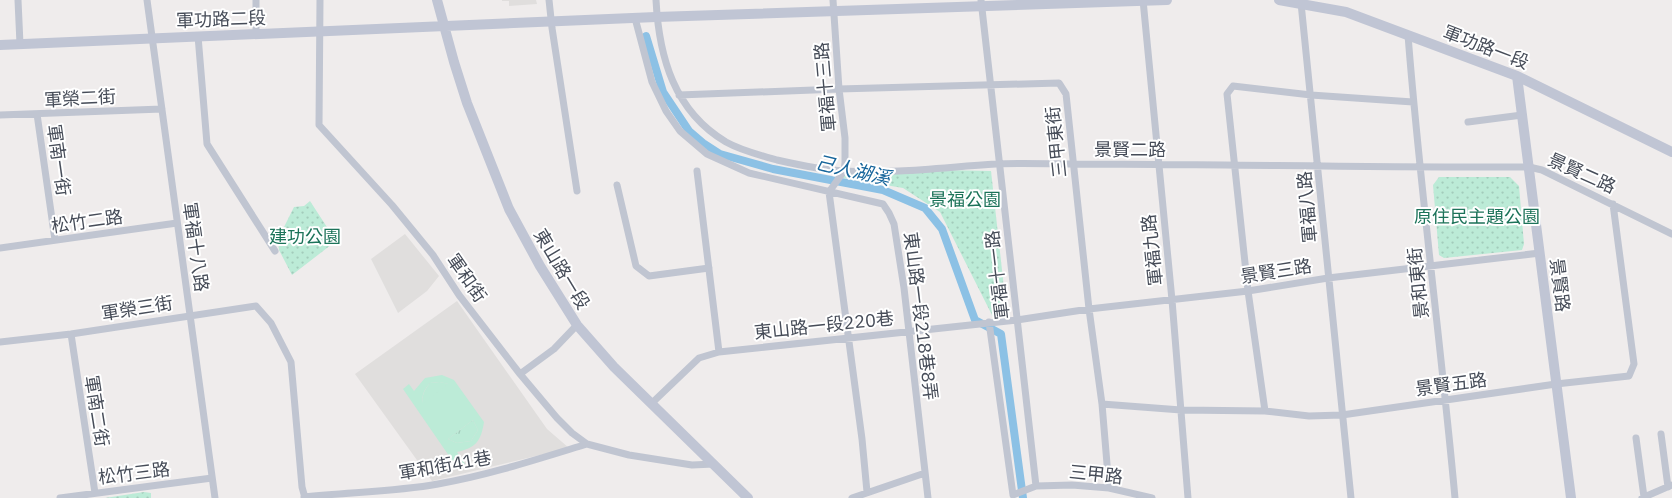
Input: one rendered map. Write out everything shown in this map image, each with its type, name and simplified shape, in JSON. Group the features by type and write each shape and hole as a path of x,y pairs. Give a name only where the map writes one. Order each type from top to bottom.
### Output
{"main road":[{"name":"東山路一段","path":"437,0 465,99 509,209 540,266 577,325 614,367 748,498"},
{"path":"444,26 834,12 981,3 1167,0"},
{"name":"軍功路一段","path":"1279,0 1346,12 1517,76 1672,152"},
{"name":"軍功路二段","path":"0,45 444,26"},
{"name":"景賢路","path":"1517,76 1572,498"}],"street":[{"path":"18,0 20,44"},
{"name":"軍福十八路","path":"147,0 214,498"},
{"path":"256,0 256,34"},
{"name":"軍和街","path":"320,0 319,125 392,205 433,255 459,295 520,374 557,418 587,444 629,455 692,465 715,464"},
{"path":"549,0 577,191"},
{"name":"景賢二路","path":"656,0 656,17 666,61 674,86 690,113 706,128 738,148 791,163 844,171 888,171 1000,164 1158,164 1421,168 1529,167 1542,170 1672,234"},
{"name":"軍福十三路","path":"833,0 839,89 845,138 844,171"},
{"name":"軍福九路","path":"1143,0 1172,300 1188,498"},
{"name":"軍福十一路","path":"981,3 1036,486"},
{"name":"軍福八路","path":"1301,3 1351,498"},
{"name":"東山路一段218巷8弄","path":"635,18 652,82 666,111 680,131 707,154 749,173 883,204 889,213 894,224 904,288 927,494"},
{"name":"景和東街","path":"1408,35 1455,498"},
{"path":"198,36 207,144 275,251"},
{"name":"三甲東街","path":"680,96 839,89 1059,83 1066,94 1089,309 1102,404 1109,488"},
{"path":"1266,411 1248,291 1226,94 1233,86 1311,95 1414,102"},
{"name":"軍榮二街","path":"0,115 162,109"},
{"name":"軍南一街","path":"37,114 55,240"},
{"path":"1468,122 1522,115"},
{"path":"697,171 719,352"},
{"path":"844,171 829,192 867,492"},
{"path":"617,185 636,266 649,276 709,268"},
{"name":"景賢五路","path":"1102,404 1181,410 1266,411 1309,416 1342,415 1556,384 1629,376 1634,364 1613,204"},
{"name":"松竹二路","path":"0,248 177,223"},
{"name":"景賢三路","path":"1017,320 1089,309 1248,291 1328,278 1540,253"},
{"name":"軍榮三街","path":"0,342 71,334 256,306 271,322 291,362 304,498"},
{"name":"東山路一段220巷","path":"652,403 699,358 719,352 1017,320"},
{"name":"三甲路","path":"990,322 1013,495 1036,486 1072,485 1109,488 1152,498"},
{"path":"520,374 554,348 577,325"},
{"name":"軍南二街","path":"71,334 94,493"},
{"path":"1636,438 1643,498 1670,486 1661,434"},
{"name":"軍和街41巷","path":"304,498 437,484 510,467 587,444"},
{"path":"852,498 925,473"},
{"name":"松竹三路","path":"60,498 212,478"}],"shaded area":[{"path":"502,0 536,0 537,4 509,6 509,1"},
{"path":"405,234 439,276 427,291 398,313 371,259"},
{"path":"457,301 547,429 569,448 432,481 355,374"}],"green space":[{"name":"景福公園","path":"842,168 991,171 1007,315 993,317 940,212 903,188 838,177 837,171"},
{"name":"原住民主題公園","path":"1439,177 1510,177 1519,186 1524,244 1522,250 1444,258 1439,255 1433,185"},
{"name":"建功公園","path":"310,201 336,241 292,275 279,250 278,239 294,207 304,206"},
{"path":"442,375 454,380 484,422 476,443 469,448 457,452 465,464 458,469 403,389 409,384 414,391 425,378","holes":["440,382 448,384 423,403 424,392 430,383","473,420 478,430 471,441 457,443 448,439"]},
{"path":"440,382 449,384 423,404 423,395 428,385"},
{"path":"473,420 478,430 471,441 457,443 448,439"},
{"path":"144,492 151,493 151,498 105,498"}],"waterway":[{"name":"己人湖溪","path":"646,36 663,92 689,131 720,154 773,169 883,190 925,208 942,229 975,320 1001,334 1023,498"}]}
